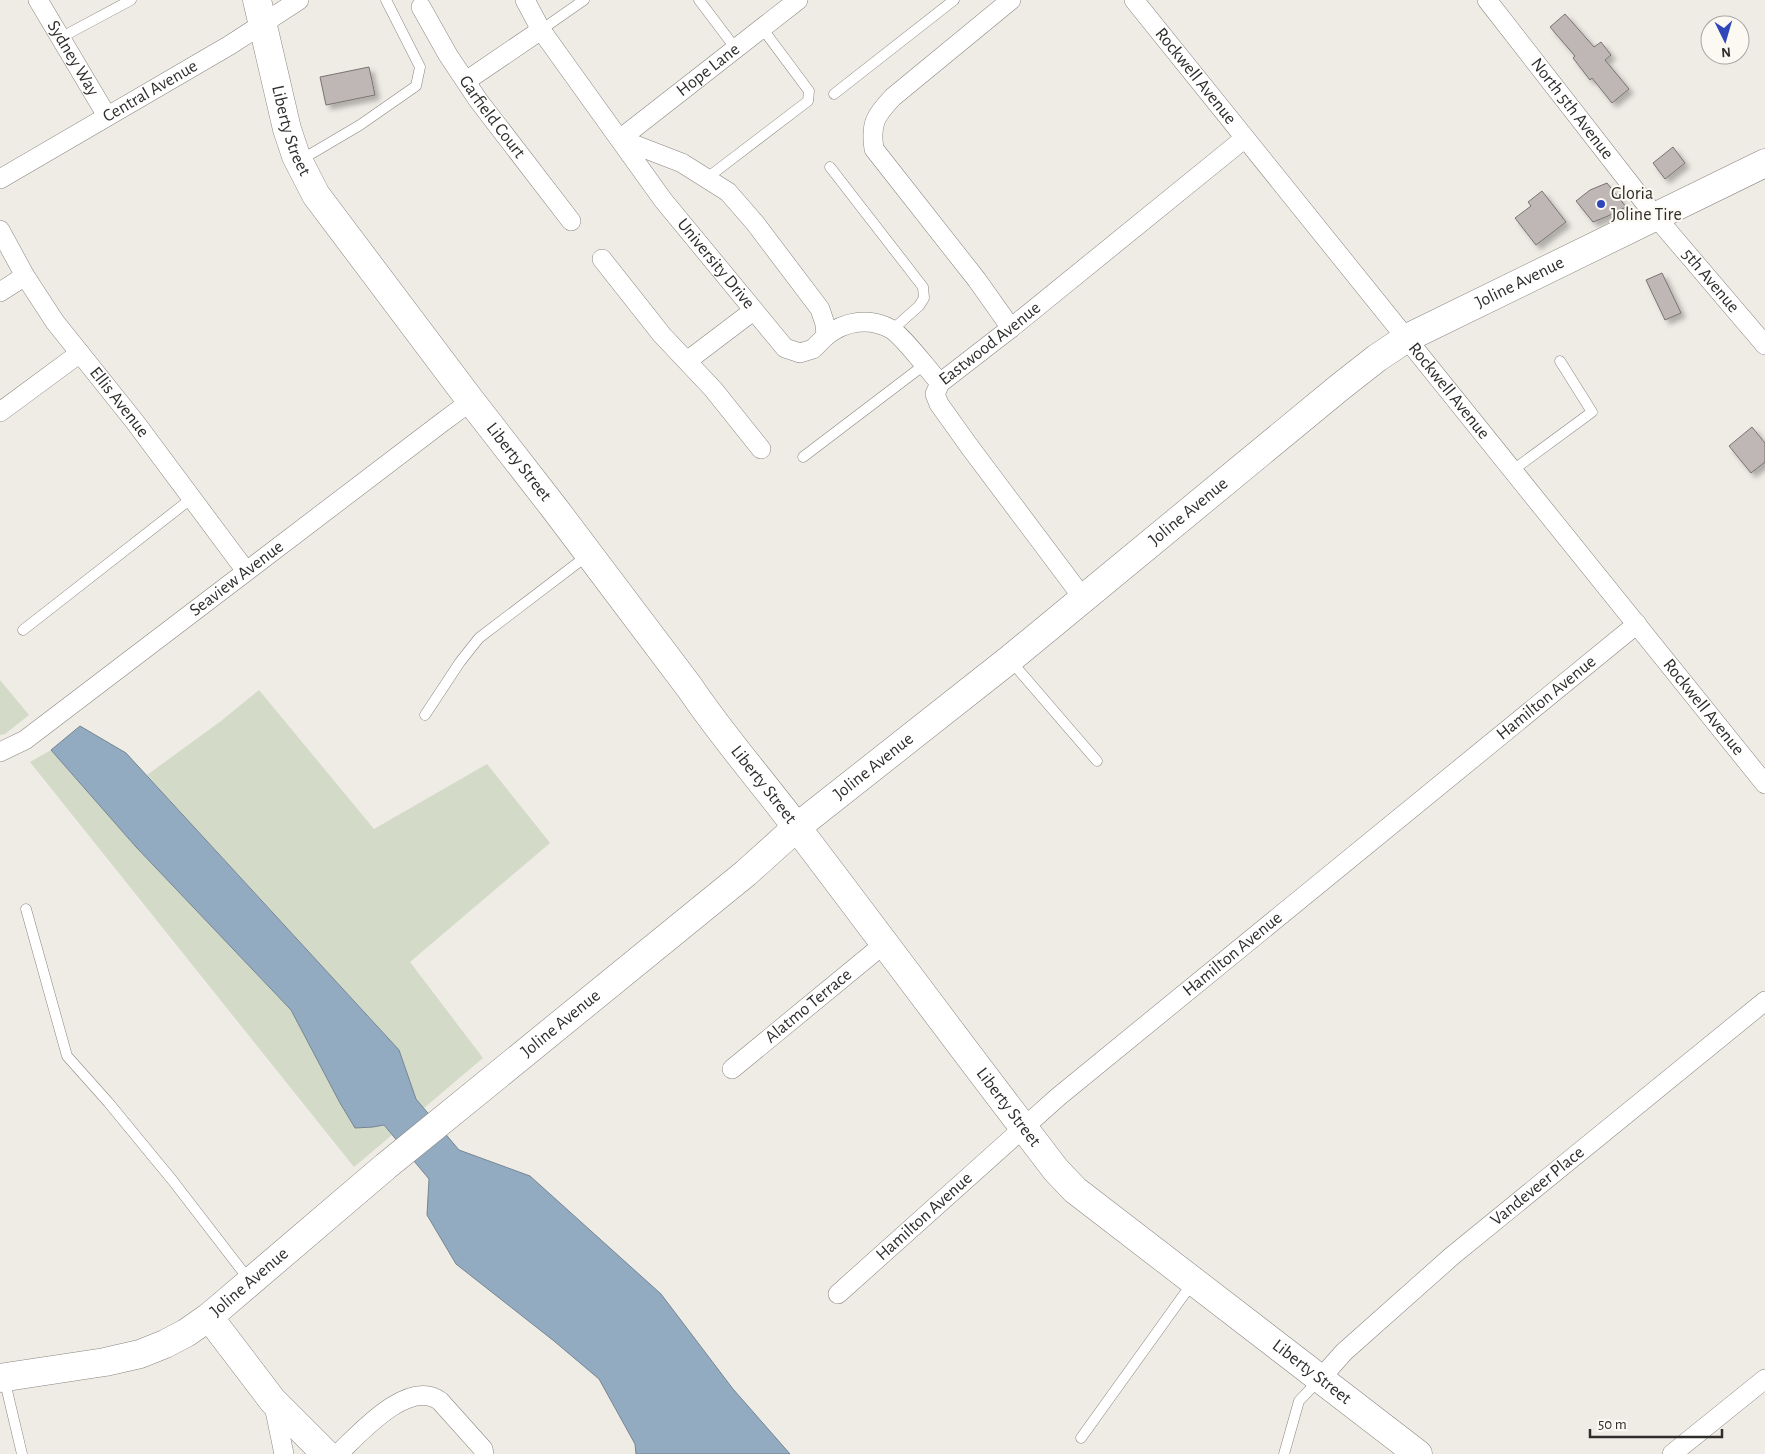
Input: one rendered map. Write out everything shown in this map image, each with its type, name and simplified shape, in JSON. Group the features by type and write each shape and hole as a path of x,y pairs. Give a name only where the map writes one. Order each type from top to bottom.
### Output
{"main road":[{"name":"Liberty Street","path":"260,12 287,129 299,161 316,195 589,554 706,712 797,827 1056,1170 1076,1190 1418,1454"},
{"name":"Joline Avenue","path":"2,1378 105,1362 140,1354 165,1344 209,1318 388,1165 746,873 797,827 1010,659 1340,387 1407,338 1765,163"},
{"path":"209,1318 273,1401 326,1454"}],"street":[{"name":"Sydney Way","path":"38,0 107,116"},
{"name":"Central Avenue","path":"0,179 230,45 260,12 299,0"},
{"name":"University Drive","path":"524,0 541,30 664,200 785,348 800,353 813,350 836,328 856,321 879,324 892,330"},
{"name":"Hope Lane","path":"620,139 798,0"},
{"path":"1011,0 893,97 874,120 872,135 874,149 977,280 1011,328"},
{"name":"Rockwell Avenue","path":"1134,0 1765,784"},
{"name":"North 5th Avenue","path":"1487,0 1656,217"},
{"name":"Garfield Court","path":"421,7 448,55 466,81 571,221"},
{"path":"466,81 541,30"},
{"name":"Eastwood Avenue","path":"1083,598 939,404 935,394 940,383 1246,138"},
{"path":"620,139 682,163 728,192 755,223 820,309 825,324 826,336"},
{"name":"5th Avenue","path":"1656,217 1765,345"},
{"name":"Ellis Avenue","path":"0,230 25,276 55,322 135,422 246,571"},
{"path":"602,259 662,335 713,389 760,449"},
{"path":"0,292 25,276"},
{"path":"687,361 753,311"},
{"path":"892,330 940,383"},
{"path":"0,412 80,353"},
{"name":"Seaview Avenue","path":"0,752 25,740 471,401"},
{"name":"Hamilton Avenue","path":"838,1294 1058,1097 1637,624"},
{"name":"Alatmo Terrace","path":"732,1069 884,944"},
{"name":"Vandeveer Place","path":"1320,1379 1344,1352 1452,1256 1765,1001"},
{"path":"1672,1454 1765,1379"},
{"path":"338,1454 397,1402 410,1397 424,1396 436,1398 440,1401 483,1449 484,1454"},
{"path":"273,1401 284,1454"}],"lane":[{"path":"60,38 131,0"},
{"path":"299,161 360,125 416,86 420,67 386,0"},
{"path":"541,30 584,0"},
{"path":"699,0 736,49"},
{"path":"834,94 954,0"},
{"path":"707,178 808,101 809,91 762,28"},
{"path":"830,167 923,287 924,298 919,306 892,330"},
{"path":"1513,470 1592,412 1560,361"},
{"path":"802,457 924,365"},
{"path":"23,630 192,498"},
{"path":"426,715 460,662 479,638 589,554"},
{"path":"1010,659 1097,761"},
{"path":"26,909 67,1056 108,1102 173,1181 251,1282"},
{"path":"1081,1438 1194,1281"},
{"path":"2,1378 22,1454"},
{"path":"1284,1454 1299,1401 1320,1379"}],"green space":[{"path":"0,680 29,715 5,734 0,735"},
{"path":"259,690 374,829 487,764 550,843 410,962 483,1058 424,1108 416,1099 399,1050 147,775 221,721"},
{"path":"51,750 136,847 291,1010 340,1102 373,1127 384,1125 392,1135 354,1167 30,762"}],"water":[{"path":"80,726 126,753 399,1050 416,1099 459,1150 530,1176 661,1294 733,1389 790,1454 636,1454 635,1444 599,1379 456,1264 427,1215 429,1179 384,1125 355,1128 291,1010 136,847 51,750"}],"building":[{"path":"1565,14 1594,47 1601,42 1611,55 1605,60 1629,89 1612,103 1592,78 1590,80 1573,58 1575,56 1550,27"},
{"path":"369,67 375,95 326,105 320,77"},
{"path":"1673,147 1685,163 1665,179 1653,163"},
{"name":"Gloria Joline Tire","path":"1607,183 1626,207 1593,222 1576,201 1590,190"},
{"path":"1542,191 1566,222 1536,245 1515,218 1531,206 1528,202"},
{"path":"1662,273 1681,313 1665,320 1646,280"},
{"path":"1752,427 1765,443 1765,462 1751,473 1729,446"}],"place":[{"name":"Gloria Joline Tire","path":"1601,204"}]}
